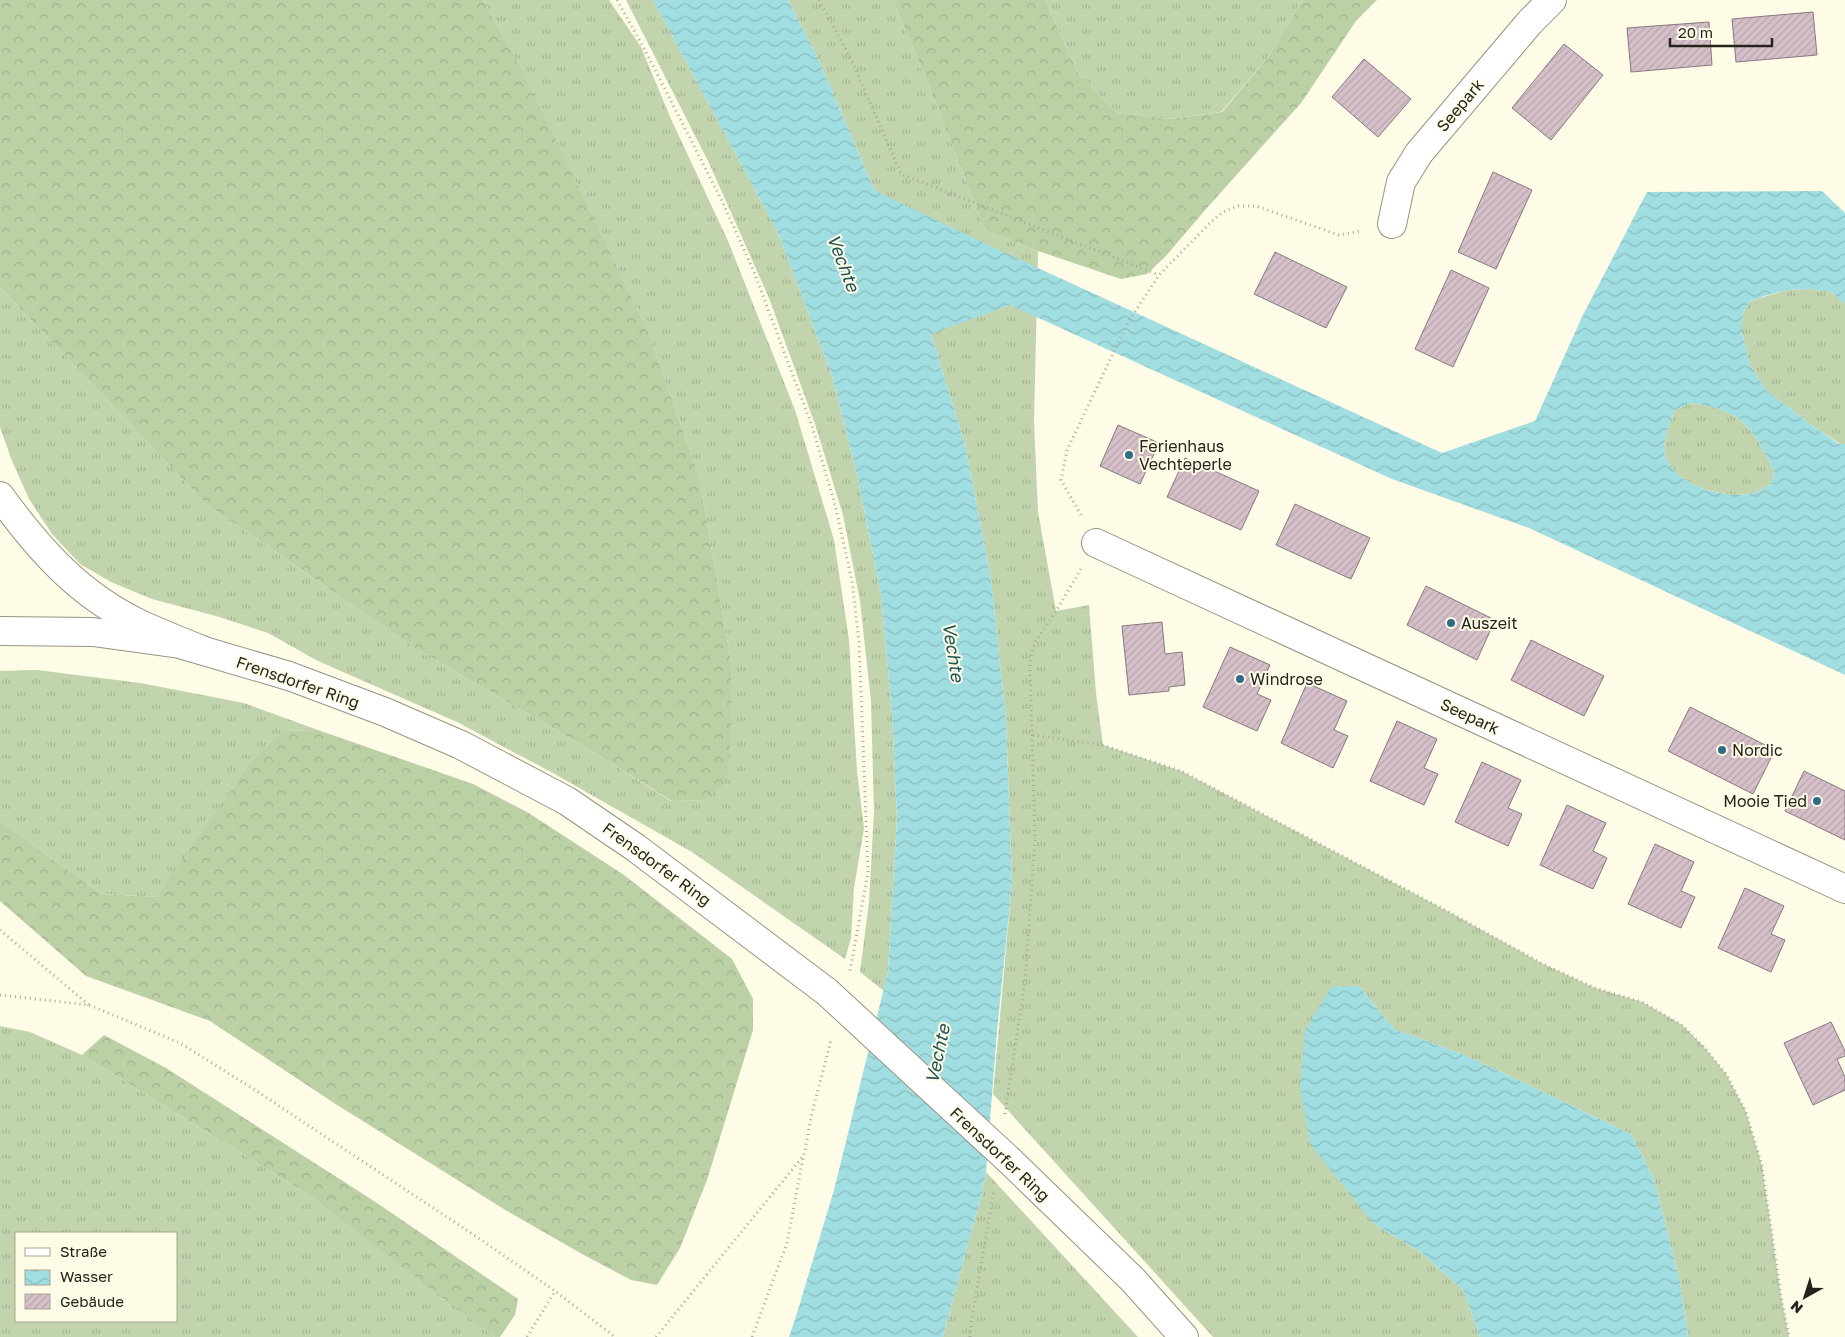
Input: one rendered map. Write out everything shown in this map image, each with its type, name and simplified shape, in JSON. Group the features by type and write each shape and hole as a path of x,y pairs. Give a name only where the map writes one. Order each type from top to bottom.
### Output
{"street":[{"name":"Seepark","path":"1392,224 1401,182 1419,153 1530,22 1552,0"},
{"path":"0,496 40,549 86,590 141,625 202,650"},
{"name":"Seepark","path":"1096,543 1845,889"},
{"name":"Frensdorfer Ring","path":"0,631 94,632 180,644 290,676 385,712 461,745 567,801 837,986 1010,1161 1133,1280 1184,1337"}],"path":[{"path":"617,0 646,52 723,202 754,272 812,426 836,509 852,581 859,642 868,872 852,961 837,986"},
{"path":"819,0 851,59 901,174 1158,275"},
{"path":"1025,980 1035,840 1030,663 1035,642 1056,611 1096,543 1061,480 1067,450 1127,324 1158,275 1212,221 1223,212 1238,206 1256,206 1339,236 1392,224"},
{"path":"1033,735 1102,745 1181,771 1447,911 1543,964 1595,988 1642,1002 1682,1024 1726,1074 1746,1112 1762,1166 1781,1296 1790,1337"},
{"path":"0,930 89,1005"},
{"path":"0,995 89,1005 180,1043 477,1237 555,1291 614,1337"},
{"path":"752,1337 786,1243 812,1113 833,1034"},
{"path":"656,1337 804,1155"},
{"path":"527,1337 555,1291"}],"green space":[{"path":"0,0 483,0 526,78 647,329 699,476 731,661 731,741 726,782 705,800 672,801 595,753 415,648 206,504 0,287"},
{"path":"483,0 609,0 641,47 671,119 728,241 795,410 834,540 849,640 857,771 864,828 854,888 851,938 845,959 692,852 551,772 457,722 318,661 268,633 216,616 152,599 111,582 80,564 52,534 29,499 12,461 0,427 0,287 206,504 415,648 595,753 671,801 705,800 731,741 731,661 699,476 647,329 526,79"},
{"path":"626,0 653,0 778,233 832,376 858,479 881,595 892,713 897,818 888,972 884,991 860,972 869,902 874,812 871,701 860,601 843,515 815,424 769,298 709,163"},
{"path":"788,0 893,0 986,231 1038,251 1034,422 1038,512 1056,611 1089,605 1096,693 1103,745 1181,771 1447,911 1543,964 1595,988 1642,1002 1682,1025 1704,1047 1726,1074 1746,1112 1762,1166 1781,1296 1789,1337 1688,1337 1680,1282 1654,1179 1631,1134 1467,1056 1394,1029 1359,986 1374,1224 1419,1251 1463,1290 1480,1337 1213,1337 993,1094 1012,883 1006,719 991,579 965,444 931,334 875,191 817,56"},
{"path":"893,0 1045,0 1078,73 1116,112 1170,119 1222,112 1267,59 1303,0 1377,0 1356,21 1301,103 1165,257 1147,274 1121,279 986,231"},
{"path":"1045,0 1303,0 1267,59 1221,112 1170,119 1116,112 1078,73"},
{"path":"1809,289 1831,292 1845,304 1845,444 1840,444 1813,426 1768,392 1750,365 1742,333 1742,315 1750,301 1787,290"},
{"path":"1691,403 1723,410 1744,423 1759,443 1774,471 1771,484 1753,493 1741,495 1727,494 1698,486 1674,470 1667,460 1664,447 1668,428 1675,410"},
{"path":"37,670 140,683 244,703 318,730 284,731 156,897 101,894 0,821 0,671"},
{"path":"318,730 473,784 527,812 624,875 732,959 753,999 753,1030 707,1180 680,1248 657,1285 631,1280 507,1211 334,1103 210,1021 86,976 0,901 0,821 101,894 156,897 252,761 284,731"},
{"path":"0,1026 30,1032 82,1055 306,1193 495,1337 0,1337"},
{"path":"104,1035 166,1068 374,1201 518,1299 515,1315 500,1337 495,1337 469,1318 306,1193 82,1055"},
{"path":"986,1172 1138,1337 943,1337"}],"water":[{"name":"Vechte","path":"653,0 788,0 817,56 875,191 1014,257 1442,453 1535,421 1582,317 1647,192 1822,191 1845,213 1845,304 1831,292 1809,289 1787,290 1768,295 1750,301 1742,315 1742,333 1750,365 1768,392 1839,444 1845,444 1845,675 1529,528 1392,479 1010,305 931,334 965,444 991,579 1006,719 1012,884 997,1031 986,1172 943,1337 789,1337 834,1190 888,972 897,818 892,713 881,595 858,479 832,376 778,233","holes":["1691,403 1709,406 1734,416 1752,432 1774,471 1771,484 1753,493 1741,495 1727,494 1698,486 1674,470 1667,460 1664,447 1675,410"]},
{"path":"1359,986 1394,1029 1467,1056 1631,1134 1654,1179 1680,1282 1688,1337 1480,1337 1463,1290 1419,1251 1374,1224 1310,1144 1300,1088 1305,1031 1331,987"}],"building":[{"path":"1813,12 1817,55 1736,62 1732,19"},
{"path":"1709,22 1712,65 1631,72 1627,28"},
{"path":"1564,44 1603,75 1551,140 1512,108"},
{"path":"1364,59 1411,99 1378,137 1332,97"},
{"path":"1493,172 1532,190 1496,269 1458,252"},
{"path":"1275,252 1347,287 1326,328 1254,294"},
{"path":"1451,270 1489,288 1453,367 1415,349"},
{"name":"Ferienhaus Vechteperle","path":"1118,425 1159,443 1140,484 1100,466"},
{"path":"1185,458 1259,491 1241,530 1167,497"},
{"path":"1295,504 1370,538 1351,579 1276,545"},
{"name":"Auszeit","path":"1426,586 1495,620 1477,660 1407,625"},
{"path":"1162,622 1165,654 1182,652 1185,685 1169,687 1169,691 1129,695 1122,626"},
{"path":"1531,640 1604,676 1584,716 1511,680"},
{"name":"Windrose","path":"1230,647 1270,665 1257,694 1271,700 1257,731 1203,707"},
{"path":"1307,683 1347,701 1334,730 1348,736 1333,768 1281,743"},
{"name":"Nordic","path":"1690,707 1775,750 1753,794 1668,751"},
{"path":"1397,721 1437,739 1424,768 1438,774 1424,805 1370,781"},
{"path":"1482,762 1521,780 1508,808 1522,814 1508,846 1455,822"},
{"name":"Mooie Tied","path":"1804,771 1845,791 1845,840 1785,811"},
{"path":"1567,805 1606,823 1593,851 1607,858 1593,889 1540,865"},
{"path":"1655,844 1694,862 1681,891 1695,897 1681,928 1628,904"},
{"path":"1745,888 1784,906 1771,934 1785,940 1771,972 1718,948"},
{"path":"1831,1022 1845,1051 1845,1056 1837,1059 1845,1077 1845,1090 1813,1105 1784,1043"}],"place":[{"name":"Ferienhaus Vechteperle","path":"1129,455"},
{"name":"Auszeit","path":"1451,623"},
{"name":"Windrose","path":"1240,679"},
{"name":"Nordic","path":"1722,750"},
{"name":"Mooie Tied","path":"1817,801"}]}
